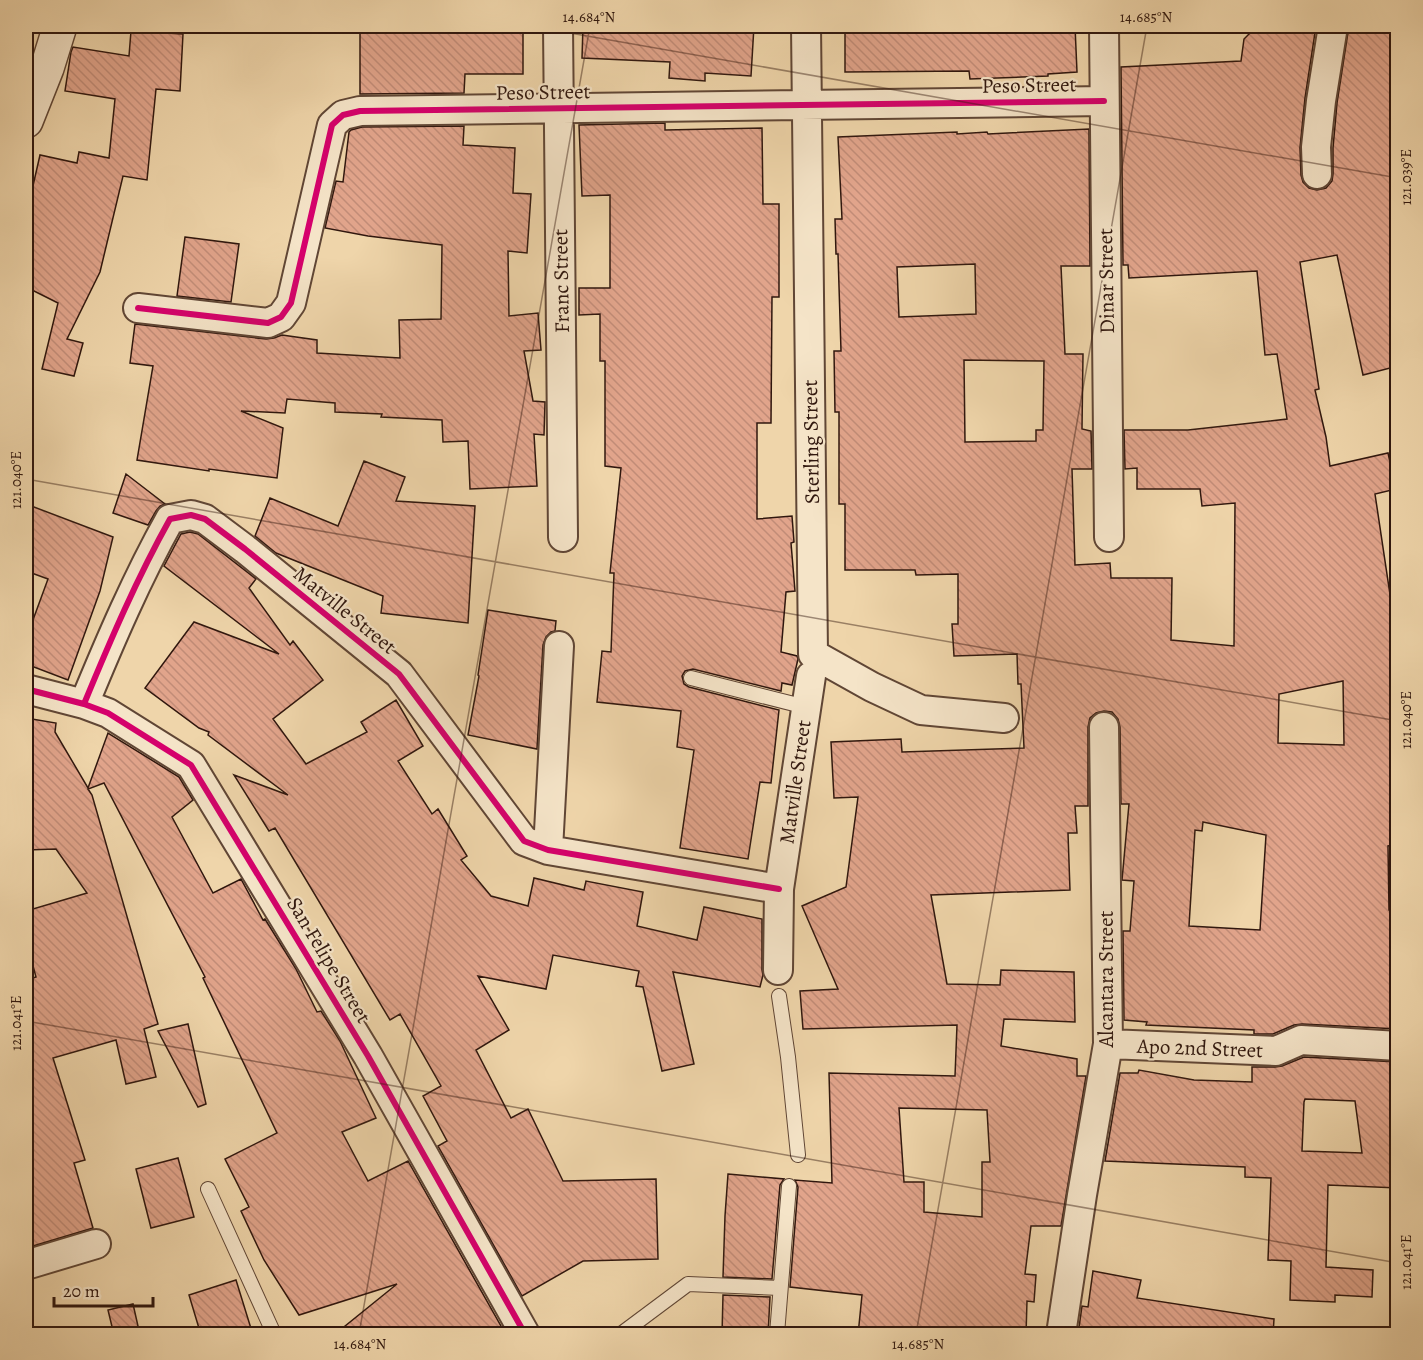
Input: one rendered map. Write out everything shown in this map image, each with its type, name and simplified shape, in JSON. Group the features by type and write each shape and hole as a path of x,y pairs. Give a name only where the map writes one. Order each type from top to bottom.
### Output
{"street":[{"path":"26,121 48,68 60,26"},
{"name":"Franc Street","path":"558,26 563,537"},
{"name":"Sterling Street","path":"806,26 812,665"},
{"name":"Dinar Street","path":"1104,26 1109,537"},
{"path":"1317,174 1316,147 1333,26"},
{"name":"Peso Street","path":"138,308 268,323 281,317 291,303 332,125 343,115 360,111 1104,101"},
{"name":"Matville Street","path":"84,704 153,548 170,519 190,514 205,519 254,556 399,674 524,841 548,850 779,889"},
{"path":"548,850 559,646"},
{"path":"812,665 872,687 921,710 1004,718"},
{"name":"Matville Street","path":"779,983 779,889 812,665"},
{"name":"San Felipe Street","path":"26,689 84,704 108,713 191,765 368,1056 525,1335"},
{"name":"Alcantara Street","path":"1061,1335 1108,1044 1104,727"},
{"name":"Apo 2nd Street","path":"1108,1044 1276,1051 1302,1040 1398,1046"},
{"path":"26,1265 96,1244"}],"lane":[{"path":"691,678 806,707"},
{"path":"779,983 798,1155"},
{"path":"777,1335 789,1186"},
{"path":"208,1189 274,1335"},
{"path":"621,1335 688,1284 780,1288"}],"building":[{"path":"360,26 523,26 523,74 465,74 464,93 360,94"},
{"path":"583,26 754,26 751,76 705,73 705,81 669,78 670,62 582,58"},
{"path":"845,26 1075,26 1077,72 1048,74 1048,76 970,79 969,71 845,72"},
{"path":"1257,26 1316,26 1300,148 1303,182 1309,188 1317,190 1326,188 1332,181 1337,103 1349,26 1398,26 1398,366 1363,375 1337,255 1300,262 1319,389 1315,390 1330,466 1388,453 1396,489 1375,494 1391,601 1398,602 1398,788 1393,788 1395,845 1388,846 1389,910 1398,910 1398,1029 1302,1024 1273,1034 1254,1034 1254,1030 1146,1025 1147,1022 1124,1020 1123,931 1130,931 1134,881 1122,880 1129,804 1121,804 1118,719 1112,712 1096,713 1090,718 1088,727 1088,806 1075,806 1077,833 1068,833 1070,890 931,895 947,984 1000,985 1001,970 1074,972 1075,1022 1004,1019 1001,1046 1077,1059 1077,1076 1086,1076 1061,1226 1031,1226 1025,1274 1036,1275 1034,1302 1027,1301 1026,1335 858,1335 862,1295 790,1287 798,1187 795,1180 832,1183 829,1073 955,1076 957,1025 803,1029 800,991 838,989 802,906 846,887 858,797 834,798 831,742 901,739 902,752 1024,748 1017,654 954,656 952,624 958,624 958,574 916,575 915,570 845,570 845,504 839,504 839,412 835,412 834,351 841,351 835,219 842,219 838,137 1089,129 1090,266 1061,266 1065,354 1083,354 1082,429 1091,431 1092,469 1072,469 1075,565 1110,563 1111,578 1172,578 1171,640 1234,646 1235,503 1202,506 1200,489 1137,489 1137,468 1125,469 1124,430 1188,430 1287,419 1277,354 1265,355 1257,271 1129,278 1128,265 1123,265 1121,67 1241,61 1244,39","holes":["975,264 976,314 899,317 897,267","964,360 1044,361 1043,430 1036,430 1036,441 965,442","1343,681 1344,745 1278,743 1279,694","1203,822 1266,835 1260,930 1189,926 1195,830 1202,831","899,1108 987,1110 990,1162 982,1162 982,1217 924,1212 924,1182 904,1182"]},
{"path":"131,31 183,34 180,91 156,89 147,180 123,176 100,272 67,339 83,343 74,376 42,369 58,303 26,287 26,197 30,199 40,155 77,163 79,152 109,158 115,99 65,91 71,52 73,47 129,56"},
{"path":"665,123 665,130 762,128 763,204 779,204 779,297 772,297 771,423 757,423 757,519 792,516 794,542 791,543 795,591 786,592 781,652 797,656 798,659 792,685 782,683 781,691 693,669 685,671 682,676 684,684 689,687 779,710 771,783 760,782 748,859 680,848 694,750 677,747 681,711 597,702 602,651 611,652 614,573 610,573 621,468 605,466 605,361 600,361 600,314 579,315 579,288 610,288 610,195 582,196 579,125"},
{"path":"464,126 463,145 515,148 513,193 531,194 527,253 508,251 509,316 538,313 541,350 524,351 533,401 545,402 544,435 534,434 537,486 470,489 468,441 443,442 442,420 335,412 335,403 287,399 285,413 241,411 283,428 277,478 137,460 153,366 130,363 135,324 266,339 282,335 317,340 317,353 400,358 399,320 441,319 442,245 325,228 336,181 343,182 351,130 362,127"},
{"path":"185,237 239,244 231,302 177,296"},
{"path":"364,461 405,477 396,501 475,506 468,623 381,613 383,596 276,553 255,536 270,498 338,526"},
{"path":"126,474 165,504 160,506 148,525 113,513"},
{"path":"26,504 113,537 100,591 68,680 26,664 26,639 48,579 26,571"},
{"path":"190,532 198,534 256,579 249,588 290,645 293,641 323,680 273,719 306,764 367,732 361,722 396,700 423,746 398,761 432,814 438,809 467,856 461,860 491,896 528,906 534,878 584,890 586,881 643,892 637,926 697,940 704,907 762,919 763,975 760,987 673,972 694,1064 662,1071 643,987 636,986 639,971 553,955 546,989 478,976 509,1030 476,1050 511,1118 528,1109 563,1181 656,1179 658,1259 583,1261 522,1296 438,1146 447,1141 423,1096 441,1086 400,1014 390,1020 275,828 269,831 234,775 288,795 208,735 209,732 199,728 145,688 194,622 279,654 164,566 181,534"},
{"path":"488,610 556,621 555,631 546,637 543,645 537,749 468,735"},
{"path":"26,718 56,723 55,732 88,788 108,733 179,777 193,800 172,817 213,893 241,879 263,920 265,919 296,969 317,1012 321,1011 340,1041 376,1118 342,1132 368,1181 408,1161 506,1335 334,1335 397,1284 299,1315 264,1260 241,1211 249,1207 225,1159 277,1133 203,978 205,977 104,783 88,789 92,795 158,1024 144,1029 156,1077 126,1084 116,1040 53,1058 85,1160 74,1163 93,1228 33,1246 26,1220 26,980 36,977 26,940 26,911 87,893 56,849 26,850"},
{"path":"188,1024 206,1104 198,1107 158,1031"},
{"path":"1304,1057 1398,1062 1398,1188 1328,1185 1326,1267 1373,1270 1372,1297 1335,1295 1335,1302 1290,1300 1291,1261 1268,1260 1271,1178 1245,1177 1245,1167 1105,1161 1120,1073 1138,1073 1139,1070 1194,1080 1252,1082 1252,1067 1282,1066","holes":["1305,1099 1355,1101 1362,1153 1302,1151"]},
{"path":"178,1158 194,1217 151,1228 136,1169"},
{"path":"728,1174 784,1179 780,1185 772,1279 723,1277"},
{"path":"1093,1271 1141,1280 1137,1298 1274,1319 1273,1335 1078,1335 1082,1306 1088,1307"},
{"path":"236,1280 253,1335 201,1335 189,1295"},
{"path":"723,1295 770,1297 768,1335 722,1335"},
{"path":"133,1304 140,1335 114,1335 108,1310"}],"cycle path":[{"path":"138,308 268,323 281,317 291,303 332,125 343,115 360,111 1104,101"},
{"path":"84,704 124,610 170,519 191,515 205,519 245,549 399,674 524,841 548,850 779,889"},
{"path":"26,689 84,704 108,713 191,765 368,1056 525,1334"}]}
